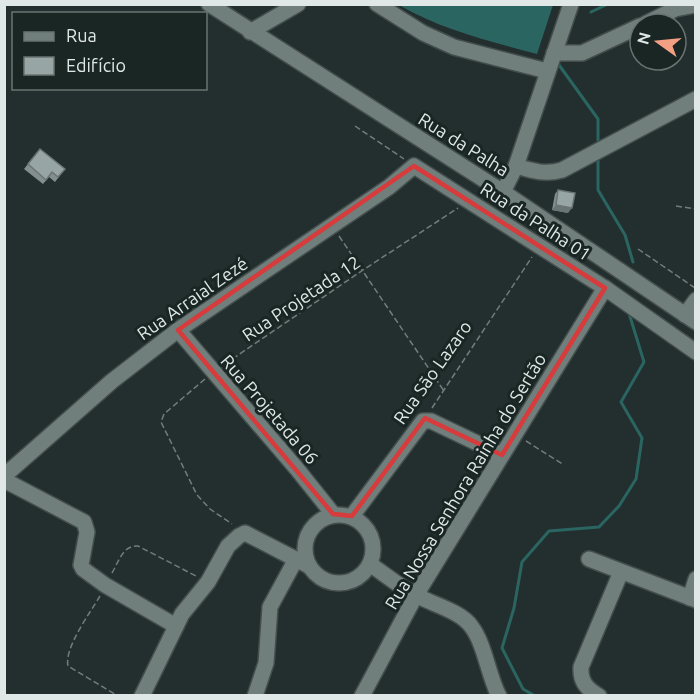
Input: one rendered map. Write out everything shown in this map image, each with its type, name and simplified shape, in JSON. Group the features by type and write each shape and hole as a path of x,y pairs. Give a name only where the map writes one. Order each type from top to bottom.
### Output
{"street":[{"name":"Rua da Palha","path":"209,4 503,192 690,318"},
{"path":"250,32 298,4"},
{"path":"377,4 423,33 454,47 547,71"},
{"path":"503,192 516,166 571,4"},
{"path":"669,12 696,5"},
{"path":"554,53 582,53 628,32"},
{"path":"516,166 537,172 550,173 562,170 696,99"},
{"name":"Rua da Palha 01","path":"414,166 605,288 696,352"},
{"name":"Rua Arraial Zezé","path":"4,478 112,381 178,330 389,187 414,166"},
{"name":"Rua Nossa Senhora Rainha do Sertão","path":"362,696 416,595 605,288"},
{"path":"690,318 696,300"},
{"name":"Rua Projetada 06","path":"178,330 333,514"},
{"path":"423,421 431,421 502,455"},
{"name":"Rua São Lazaro","path":"352,516 423,421"},
{"path":"4,478 84,522 87,528 81,567 105,585 176,626"},
{"path":"142,696 186,608 208,582 228,546 239,536 245,533 302,563 320,578 338,583 357,578 371,565 374,553 373,541 369,530 361,521 352,516 333,514 324,518 310,530 302,563 283,580 270,607 266,663 255,696"},
{"path":"589,560 693,599 696,579"},
{"path":"371,565 416,595 470,624 499,696"},
{"path":"599,696 583,682 581,667 621,572"}],"path":[{"path":"355,126 414,166"},
{"name":"Rua Projetada 12","path":"245,533 210,508 197,495 163,428 161,418 213,373 363,270 469,201"},
{"path":"676,206 696,209"},
{"path":"331,225 444,392"},
{"name":"Rua São Lazaro","path":"423,421 539,246"},
{"path":"638,249 696,288"},
{"path":"515,434 564,465"},
{"path":"117,696 68,666 68,654 125,550 138,546 208,582"}],"highlighted area":[{"path":"414,166 605,288 502,455 425,418 352,516 333,514 178,330"}],"water":[{"path":"399,5 553,5 537,54 449,28"}],"building":[{"path":"40,149 65,169 58,177 52,172 46,180 28,164"},
{"path":"558,190 575,193 572,208 556,205"}],"waterway":[{"path":"591,12 608,4"},
{"path":"559,65 598,119 598,146"},
{"path":"598,156 598,190 625,235 633,262"},
{"path":"535,696 523,689 502,648 514,608 522,562 549,531 599,527 619,506 636,479 642,438 621,402 644,362 628,310"}]}
